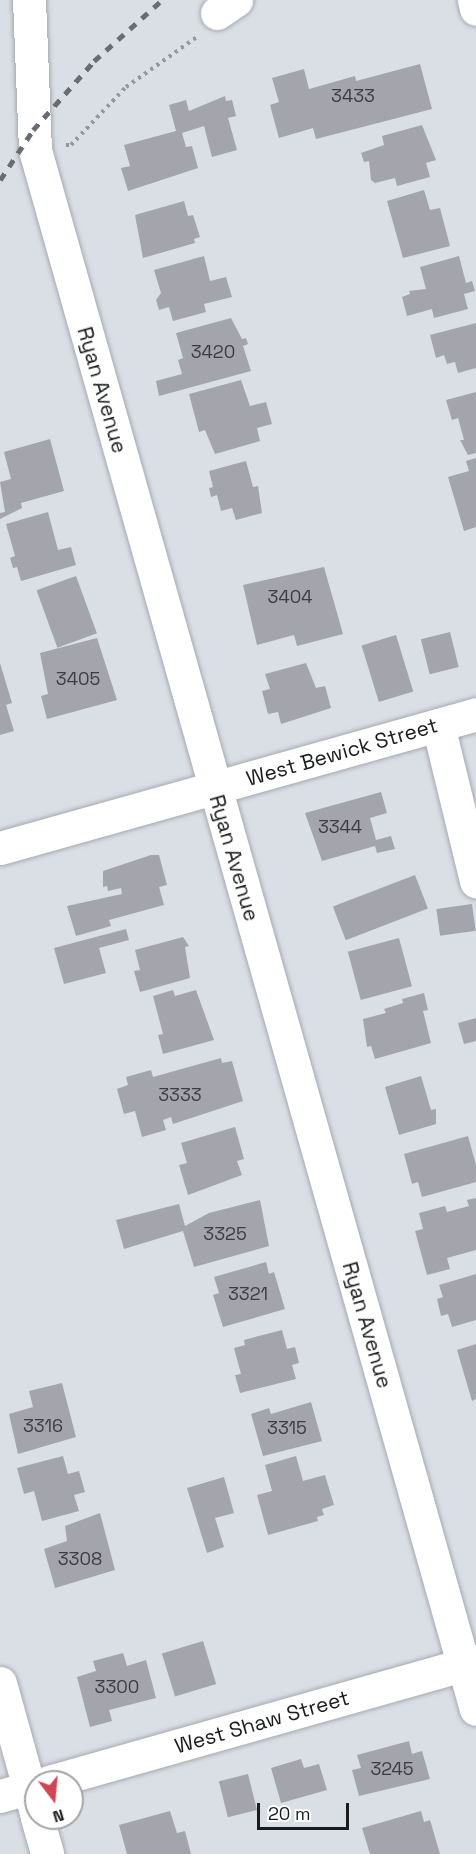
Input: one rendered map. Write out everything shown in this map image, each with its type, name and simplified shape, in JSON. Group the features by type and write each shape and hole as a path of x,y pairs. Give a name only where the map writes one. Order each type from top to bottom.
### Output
{"street":[{"name":"Ryan Avenue","path":"29,0 35,150 214,788 470,1663 476,1709"},
{"path":"474,0 476,9"},
{"name":"West Bewick Street","path":"0,848 476,714"},
{"path":"438,725 476,881"},
{"name":"West Shaw Street","path":"84,1781 470,1663"},
{"path":"0,1683 24,1771"},
{"path":"40,1830 47,1854"}],"path":[{"path":"35,150 71,144 126,87 190,45 226,6"}],"building":[{"path":"420,64 432,109 316,139 313,128 279,138 270,105 279,102 272,78 304,69 309,89 355,76 356,81"},
{"path":"225,96 226,101 232,100 236,116 228,118 237,150 212,157 204,126 182,133 186,147 192,146 198,168 128,191 121,168 130,166 124,145 176,131 169,105 186,100 189,111"},
{"path":"422,125 436,160 426,163 430,177 397,186 395,178 375,183 371,180 369,161 364,162 361,153 384,145 382,136"},
{"path":"424,190 430,210 440,208 450,246 403,258 387,201"},
{"path":"184,201 188,216 193,215 200,237 194,239 195,243 143,258 135,215"},
{"path":"204,256 210,281 226,277 232,297 204,304 206,312 173,321 169,307 159,310 156,300 161,293 154,270"},
{"path":"459,256 466,283 472,281 475,291 464,294 468,309 434,318 432,309 407,316 402,297 410,294 409,291 426,289 420,267"},
{"path":"231,318 242,339 246,338 248,344 243,346 251,371 159,396 156,381 182,374 178,360 183,358 176,333"},
{"path":"476,323 476,368 458,373 455,362 447,364 444,355 436,358 430,335"},
{"path":"241,380 250,406 266,402 272,424 257,428 260,441 215,454 205,430 199,432 189,394"},
{"path":"476,392 476,453 468,455 460,440 464,440 458,418 452,420 446,400"},
{"path":"50,439 64,491 21,503 22,508 0,519 0,513 5,512 0,482 11,479 4,452"},
{"path":"476,458 476,527 464,531 448,477 469,471 466,461"},
{"path":"246,461 253,487 258,486 262,513 236,520 232,508 221,511 217,495 211,497 209,488 213,487 209,471"},
{"path":"48,512 58,550 71,547 76,565 21,581 17,567 13,568 10,558 15,556 6,524"},
{"path":"324,567 343,634 297,646 294,635 257,645 243,585"},
{"path":"76,576 97,633 57,648 37,590"},
{"path":"450,632 459,667 430,674 421,639"},
{"path":"396,635 413,691 379,702 362,646"},
{"path":"97,638 117,700 47,719 41,696 48,694 40,653"},
{"path":"0,663 12,703 6,705 14,731 0,735"},
{"path":"306,663 316,688 325,686 331,708 281,724 278,712 268,714 262,691 270,689 265,674"},
{"path":"381,792 387,813 370,818 376,840 391,836 395,849 377,853 375,846 322,861 305,813"},
{"path":"151,855 159,855 167,885 159,887 164,905 109,920 111,926 76,936 67,906 122,894 121,888 108,891 107,886 103,887 103,871"},
{"path":"415,875 428,909 346,940 333,907"},
{"path":"472,904 476,931 440,936 436,909"},
{"path":"126,929 129,940 99,948 106,973 64,984 54,948"},
{"path":"183,937 189,946 185,947 190,978 140,992 134,971 140,970 135,950"},
{"path":"399,938 412,986 361,1000 348,952"},
{"path":"173,990 175,996 196,990 214,1040 163,1054 158,1035 163,1034 153,996"},
{"path":"424,993 428,1010 423,1011 431,1043 375,1059 371,1046 367,1047 363,1019 386,1013 384,1009 403,1003 402,999"},
{"path":"476,1018 476,1041 464,1044 458,1023"},
{"path":"221,1058 222,1063 232,1061 243,1101 173,1124 171,1117 163,1120 166,1130 142,1137 135,1111 124,1114 117,1089 128,1085 126,1077 151,1070 153,1077"},
{"path":"421,1076 431,1110 436,1109 436,1124 399,1135 385,1087"},
{"path":"235,1127 244,1159 237,1161 242,1175 188,1195 179,1165 187,1163 181,1143"},
{"path":"468,1136 476,1165 476,1182 422,1197 418,1182 412,1184 404,1154"},
{"path":"476,1198 476,1250 447,1258 450,1269 427,1275 415,1231 423,1229 419,1213 445,1206 447,1212 469,1206 467,1200"},
{"path":"260,1200 269,1246 194,1267 183,1231 124,1249 116,1220 179,1204 185,1226 209,1213"},
{"path":"266,1262 269,1274 274,1272 285,1309 223,1327 213,1295 219,1293 214,1277"},
{"path":"476,1274 476,1320 452,1327 448,1314 441,1316 437,1299 443,1297 439,1285"},
{"path":"282,1330 287,1349 295,1347 299,1363 292,1365 296,1379 240,1393 235,1375 241,1374 234,1348 245,1345 244,1340"},
{"path":"476,1344 476,1399 472,1401 457,1350"},
{"path":"62,1383 76,1437 18,1454 9,1414 33,1407 29,1391"},
{"path":"311,1402 322,1441 263,1456 251,1414 269,1408 271,1414"},
{"path":"63,1456 68,1474 79,1471 85,1492 74,1495 79,1511 42,1521 34,1491 24,1494 17,1468"},
{"path":"296,1456 303,1481 325,1475 334,1505 322,1509 324,1515 317,1517 318,1521 268,1535 257,1495 272,1491 265,1465"},
{"path":"224,1477 234,1513 215,1518 224,1547 207,1553 187,1488"},
{"path":"100,1513 115,1570 55,1588 44,1549 67,1541 65,1526"},
{"path":"203,1641 216,1684 175,1697 162,1654"},
{"path":"123,1653 127,1666 146,1660 156,1698 109,1710 112,1721 90,1727 77,1677 96,1671 93,1661"},
{"path":"409,1741 412,1754 422,1751 430,1779 359,1796 352,1770 361,1768 357,1755"},
{"path":"301,1759 304,1768 319,1764 327,1790 281,1803 271,1768"},
{"path":"248,1774 257,1810 228,1817 219,1781"},
{"path":"170,1811 177,1833 185,1831 191,1854 127,1854 119,1825"},
{"path":"421,1811 424,1822 430,1820 440,1854 370,1854 362,1828"}],"railway":[{"path":"0,180 33,130 94,61 162,0"}]}
